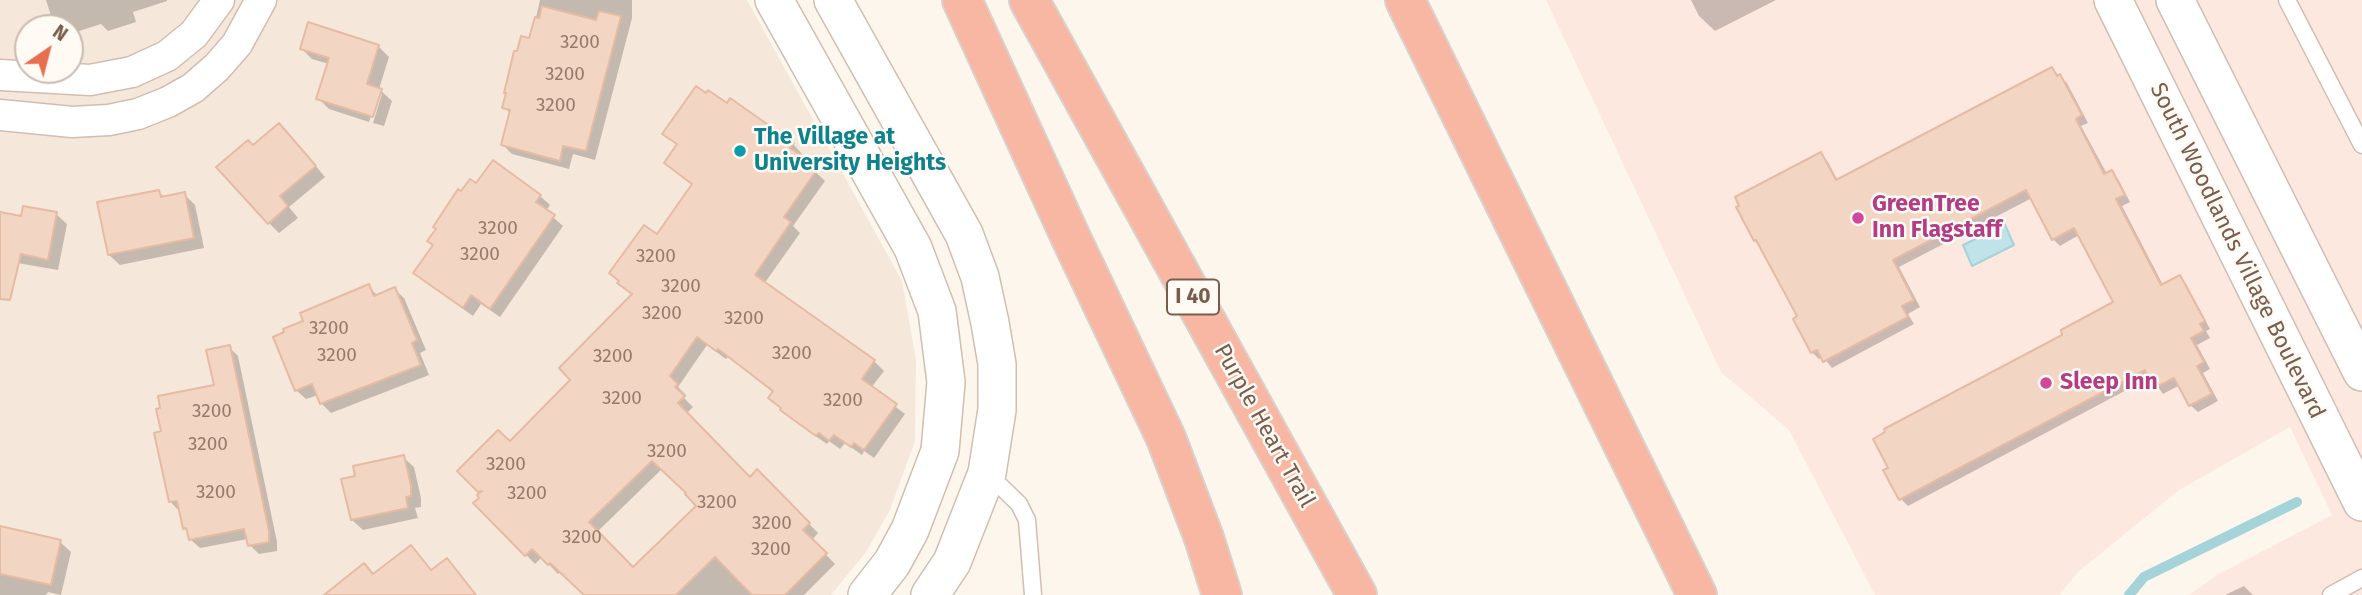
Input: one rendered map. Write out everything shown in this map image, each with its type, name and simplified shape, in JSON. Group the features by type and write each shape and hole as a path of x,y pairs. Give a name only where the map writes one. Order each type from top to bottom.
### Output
{"highway":[{"path":"962,0 1166,438 1204,538 1222,595"},
{"name":"Purple Heart Trail","path":"1029,0 1357,595"},
{"path":"1405,0 1697,595"}],"street":[{"path":"0,75 90,80 132,72 166,56 194,34 216,8 219,0"},
{"path":"0,115 72,122 109,120 138,114 168,102 193,88 217,68 237,44 261,0"},
{"path":"774,0 913,248 937,311 946,382 940,451 911,530 892,563 867,595"},
{"path":"833,0 964,234 979,277 997,364 997,410 987,473 952,562 930,595"},
{"name":"South Woodlands Village Boulevard","path":"2113,0 2362,502"},
{"path":"2175,0 2354,334 2362,372"},
{"path":"2299,374 2354,334"}],"lane":[{"path":"2287,0 2362,145"},
{"path":"987,473 1019,504 1027,520 1033,595"},
{"path":"2331,595 2362,578"}],"shaded area":[{"path":"0,0 747,0 902,281 916,360 915,441 890,510 866,552 831,595 0,595"},
{"path":"1546,0 2362,0 2362,595 2189,595 2217,575 2332,515 2290,427 2179,490 2078,572 2059,595 1875,595 1789,430 1721,372"}],"water":[{"path":"2005,225 2014,245 1972,266 1963,245"}],"building":[{"path":"542,6 596,20 599,11 621,16 586,151 563,146 560,161 501,145 510,110 502,108 504,93 514,51 517,51 521,36 529,38 535,17 539,18"},
{"path":"308,22 379,45 367,84 382,89 373,117 316,99 329,58 300,49"},
{"name":"GreenTree Inn Flagstaff","path":"2052,67 2057,76 2060,74 2082,115 2076,119 2104,174 2112,170 2125,195 2116,199 2161,285 2180,275 2205,321 2200,324 2204,331 2191,338 2204,362 2197,366 2212,394 2189,406 2174,378 2154,388 2145,370 1899,500 1883,470 1888,468 1873,439 1885,432 1884,429 2062,335 2061,330 2113,302 2074,228 2052,240 2026,190 1893,260 1914,300 1902,306 1908,317 1823,362 1817,350 1811,353 1793,319 1797,316 1736,207 1739,206 1735,197 1821,152 1836,180"},
{"path":"696,86 706,93 708,90 727,103 730,98 794,143 790,148 808,160 806,163 816,171 784,217 791,222 755,275 875,360 862,379 897,404 864,450 854,443 851,447 834,435 829,441 819,433 816,436 768,398 773,391 718,349 716,351 697,337 670,376 678,384 675,387 685,396 678,403 750,477 757,469 810,523 803,530 827,553 785,595 752,595 715,557 676,595 584,595 532,549 525,556 473,503 482,491 478,492 457,471 498,430 510,441 570,380 559,368 632,294 609,273 644,225 657,234 692,184 664,163 677,144 662,134","holes":["652,461 696,506 633,567 589,522"]},
{"path":"279,123 316,166 280,196 288,206 268,224 216,167 248,140 253,145"},
{"path":"493,160 541,195 536,202 555,215 490,309 471,295 463,308 413,273 433,245 427,241 436,229 433,227 458,189 461,191 470,179 476,183"},
{"path":"159,190 161,197 185,192 194,238 108,255 97,202"},
{"path":"23,206 57,212 48,260 21,254 10,300 0,299 0,212 21,216"},
{"path":"369,284 374,296 395,287 417,340 412,343 421,365 320,404 312,384 295,391 273,337 284,332 283,329 303,321 300,313"},
{"path":"230,345 269,531 269,542 248,546 244,529 189,540 186,528 183,529 177,501 169,502 154,433 161,431 156,409 160,408 158,396 214,385 206,350"},
{"path":"404,455 411,486 411,496 406,497 408,508 351,520 341,479 355,476 353,466"},
{"path":"0,526 61,540 51,585 0,574"},
{"path":"411,545 431,570 447,558 476,595 324,595 364,563 373,574"}],"waterway":[{"path":"2129,595 2144,577 2297,502"}],"place":[{"name":"The Village at University Heights","path":"740,151"},
{"name":"GreenTree Inn Flagstaff","path":"1858,218"},
{"name":"Sleep Inn","path":"2046,383"}]}
